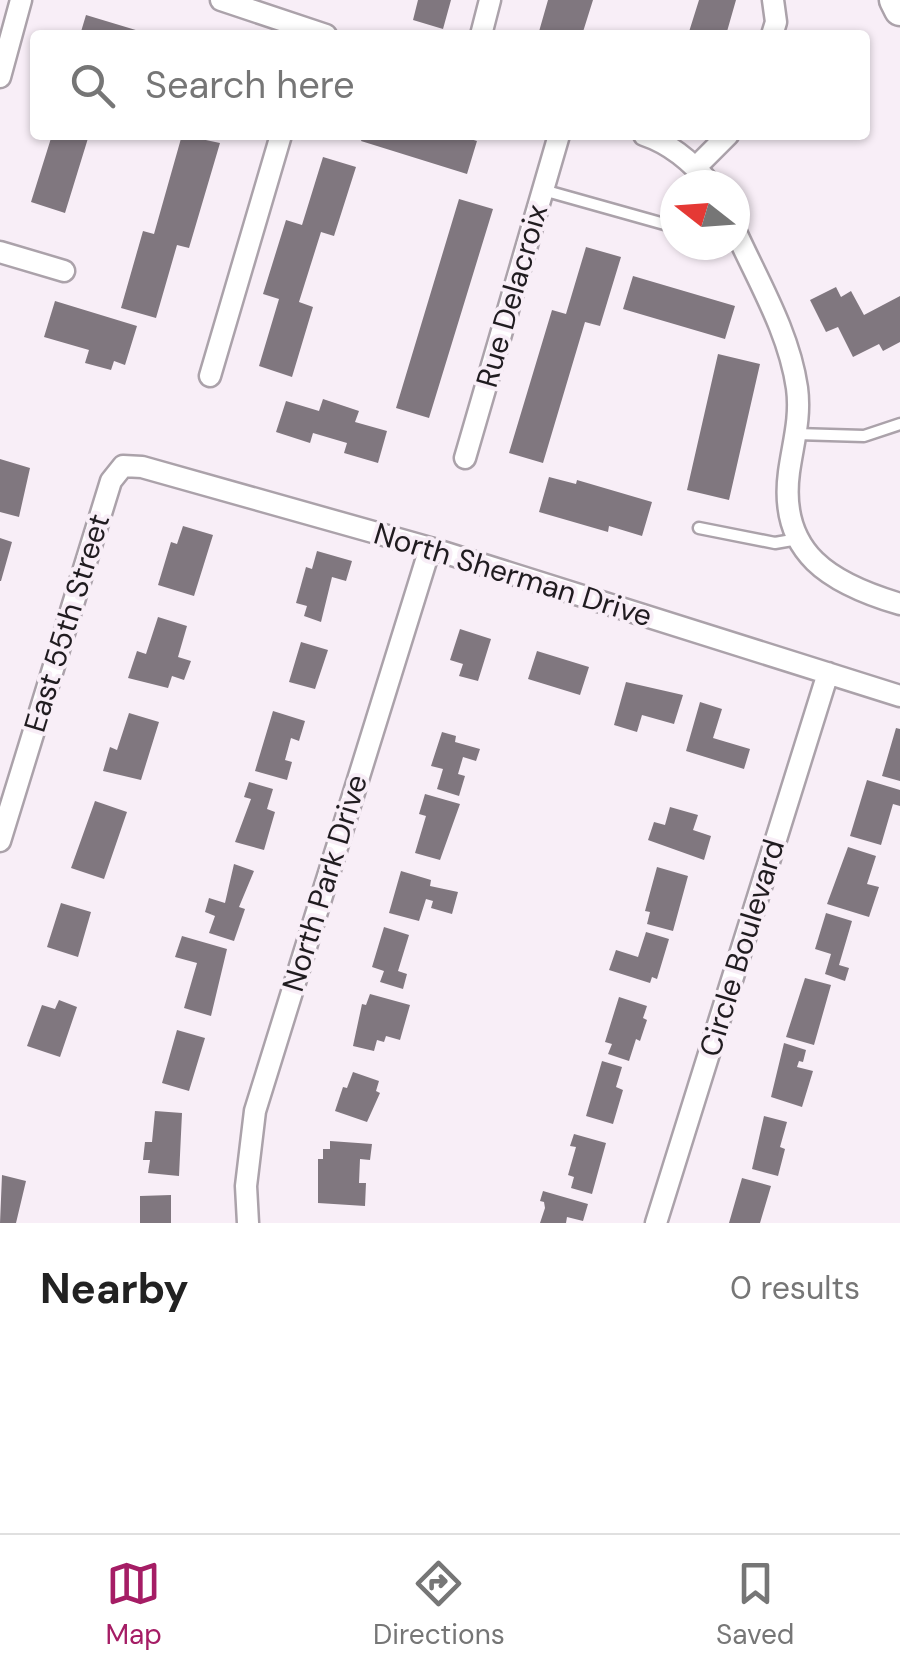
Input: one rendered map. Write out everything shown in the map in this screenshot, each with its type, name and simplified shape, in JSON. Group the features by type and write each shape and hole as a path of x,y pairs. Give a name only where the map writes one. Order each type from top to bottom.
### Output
{"main road":[{"path":"895,0 900,10"}],"street":[{"path":"0,77 21,0"},
{"path":"221,0 307,30"},
{"path":"482,30 490,0"},
{"path":"773,0 774,30"},
{"path":"210,376 279,140"},
{"name":"Rue Delacroix","path":"465,458 557,140"},
{"path":"660,140 695,168 723,140"},
{"path":"0,252 64,271"},
{"path":"749,260 791,354 798,394 788,502 799,539 816,563 838,582 900,604"},
{"name":"North Sherman Drive","path":"122,466 142,467 430,548 900,696"},
{"name":"East 55th Street","path":"0,840 110,481 122,466"},
{"name":"North Park Drive","path":"248,1223 246,1186 255,1111 430,548"},
{"name":"Circle Boulevard","path":"656,1223 828,673"}],"lane":[{"path":"542,190 660,224"},
{"path":"796,434 864,436 900,424"},
{"path":"699,528 775,543 799,539"}],"building":[{"path":"418,0 451,0 443,29 413,20"},
{"path":"548,0 593,0 584,30 539,30"},
{"path":"699,0 736,0 727,30 690,30"},
{"path":"86,15 136,30 82,30"},
{"path":"50,140 87,140 65,213 31,202"},
{"path":"181,140 220,143 189,248 177,245 156,318 121,308 143,231 154,234"},
{"path":"474,140 477,141 467,174 361,141"},
{"path":"323,157 356,167 334,236 321,232 299,302 313,307 292,377 259,366 279,299 263,294 286,220 302,225"},
{"path":"459,199 493,209 429,418 396,408"},
{"path":"586,247 621,257 600,326 585,322 543,463 509,453 552,310 566,314"},
{"path":"633,276 735,306 725,339 623,309"},
{"path":"836,287 841,297 851,291 864,315 900,296 900,342 883,351 879,344 853,357 838,327 826,332 810,300"},
{"path":"55,301 137,326 125,365 114,361 111,370 85,363 89,350 44,337"},
{"path":"718,354 760,364 729,500 687,490"},
{"path":"323,399 359,411 355,422 387,431 378,463 344,453 347,443 313,433 310,443 276,432 286,401 319,411"},
{"path":"0,459 30,468 19,517 0,512"},
{"path":"549,477 576,484 577,480 652,502 642,536 609,526 608,532 539,512"},
{"path":"183,526 213,535 194,596 158,585 171,542 177,544"},
{"path":"0,538 12,542 1,581 0,581"},
{"path":"317,551 352,561 346,581 332,577 321,622 304,616 307,606 296,603 306,567 312,569"},
{"path":"158,617 187,626 178,657 191,661 184,680 172,676 168,688 128,678 137,651 146,654"},
{"path":"460,629 491,639 478,681 459,676 463,664 450,660"},
{"path":"301,642 328,650 315,689 289,682"},
{"path":"537,651 589,667 580,695 528,679"},
{"path":"626,682 683,695 674,724 642,715 637,732 614,725"},
{"path":"700,702 722,709 713,738 750,749 744,769 686,751"},
{"path":"273,711 305,721 299,741 291,738 285,760 292,762 287,780 255,771"},
{"path":"129,713 159,722 141,780 103,771 110,747 117,750"},
{"path":"896,728 900,729 900,781 882,776"},
{"path":"442,732 456,736 455,742 480,749 476,761 463,757 458,774 465,776 459,796 437,789 443,769 431,766"},
{"path":"867,780 900,790 900,806 893,804 881,845 850,836"},
{"path":"249,782 273,789 267,809 275,812 264,850 235,842 251,799 244,797"},
{"path":"425,794 460,804 440,860 415,853 426,816 419,814"},
{"path":"95,801 127,812 104,879 71,868"},
{"path":"670,807 698,815 693,830 711,836 704,860 648,840 654,822 665,825"},
{"path":"848,847 876,856 867,884 879,887 869,917 827,904"},
{"path":"234,864 254,871 239,907 245,909 234,941 209,933 215,916 205,912 209,898 225,903"},
{"path":"657,867 688,876 673,931 647,924 650,912 645,911"},
{"path":"401,871 431,880 430,886 458,892 452,914 431,908 433,901 426,899 419,921 389,913"},
{"path":"61,903 91,912 78,957 47,947"},
{"path":"826,913 852,921 839,965 849,968 845,981 825,974 831,954 815,949"},
{"path":"384,927 409,935 398,971 407,974 403,989 380,982 384,971 372,967"},
{"path":"646,932 669,939 657,979 652,977 650,983 609,970 616,950 638,957"},
{"path":"182,936 227,949 211,1016 184,1008 197,963 175,957"},
{"path":"805,978 831,985 814,1045 786,1037"},
{"path":"370,994 410,1005 400,1040 386,1036 384,1042 377,1040 374,1051 353,1046 362,1004 366,1005"},
{"path":"619,997 647,1006 643,1018 647,1020 629,1061 608,1054 612,1044 605,1042"},
{"path":"59,1000 77,1007 60,1057 27,1046 42,1005 55,1009"},
{"path":"177,1030 205,1038 189,1091 162,1083"},
{"path":"784,1043 806,1050 797,1067 813,1071 802,1107 771,1097"},
{"path":"602,1061 622,1067 616,1087 623,1090 613,1124 586,1116"},
{"path":"353,1072 379,1081 376,1091 380,1093 367,1122 335,1111"},
{"path":"155,1111 182,1113 179,1176 148,1173 150,1160 143,1160 145,1142 152,1142"},
{"path":"764,1116 787,1122 778,1176 752,1169"},
{"path":"574,1134 606,1143 592,1194 571,1188 574,1177 568,1175 576,1147 570,1146"},
{"path":"330,1141 372,1144 370,1160 360,1159 359,1183 366,1183 365,1206 318,1203 318,1159 323,1159 323,1149 330,1149"},
{"path":"2,1175 26,1181 16,1223 0,1223"},
{"path":"742,1178 771,1186 760,1223 729,1223"},
{"path":"543,1191 588,1204 583,1221 567,1217 566,1223 540,1223 545,1208 540,1201"},
{"path":"171,1195 171,1223 140,1223 140,1196"}]}
